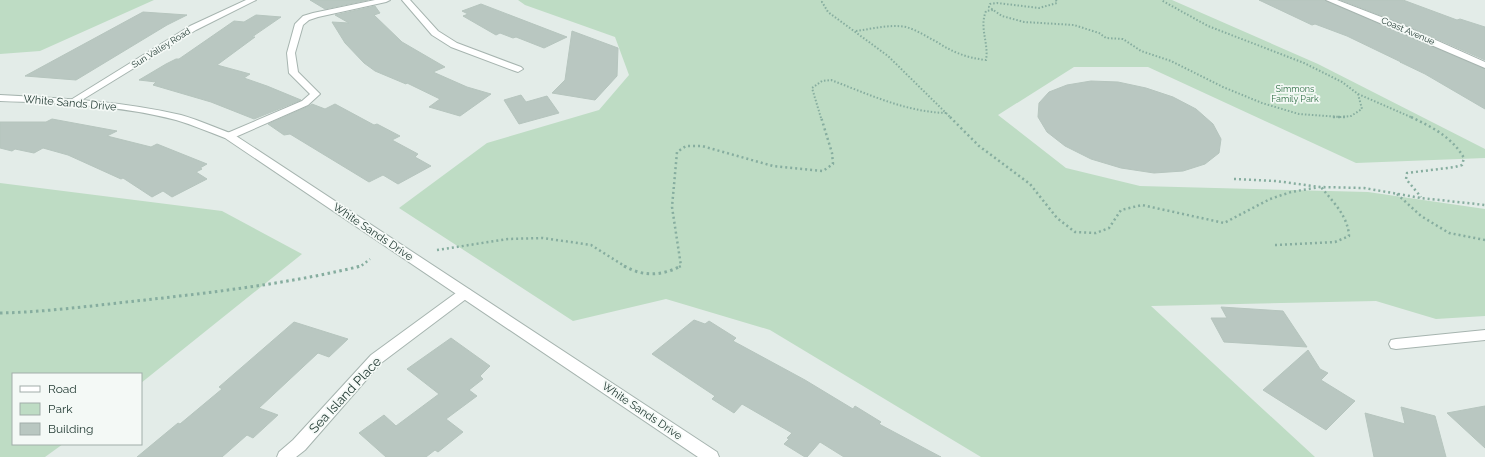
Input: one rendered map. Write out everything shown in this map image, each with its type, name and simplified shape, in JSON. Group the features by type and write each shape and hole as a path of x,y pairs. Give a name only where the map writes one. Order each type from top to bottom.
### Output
{"street":[{"name":"Sun Valley Road","path":"74,101 194,28 252,0"},
{"path":"229,136 305,103 315,94 294,73 291,53 299,24 306,18 316,15 386,0"},
{"path":"406,0 435,33 454,45 518,69"},
{"name":"Coast Avenue","path":"1330,0 1399,27 1485,65"},
{"name":"White Sands Drive","path":"0,98 74,101 138,109 180,118 229,136 711,457"},
{"name":"Sea Island Place","path":"285,457 299,446 376,359 434,314 465,293"},
{"path":"1396,344 1485,335"}],"path":[{"path":"823,0 822,2 828,12 856,31 888,56 979,146 1030,184 1057,218 1075,232 1096,233 1110,228 1121,210 1142,205 1224,222 1235,220 1261,203 1291,191 1320,187"},
{"path":"1056,0 1057,2 1051,6 1024,6 1001,1 994,2 990,4 989,7 1002,16 1024,22 1074,25 1099,33 1106,38 1123,38 1141,51 1171,61 1229,90 1262,103 1299,114 1316,116 1350,116 1362,109 1358,94"},
{"path":"1161,0 1208,26 1304,63 1342,82 1358,94 1376,101 1449,138 1464,158 1462,165 1453,169 1418,170 1407,173 1406,178 1421,198"},
{"path":"856,31 891,27 911,29 961,56 977,60 986,60 988,54 982,20 986,11 992,10"},
{"path":"437,250 484,242 538,236 567,240 593,246 625,267 646,276 668,273 681,266 672,207 677,152 686,146 702,146 773,166 823,171 833,164 832,154 812,88 822,81 831,80 896,103 936,113 946,113"},
{"path":"1234,179 1276,181 1320,187 1364,188 1421,198 1485,205"},
{"path":"1275,245 1335,242 1349,236 1350,228 1343,215 1320,187"},
{"path":"1397,193 1421,216 1449,233 1485,240"},
{"path":"0,314 33,312 214,292 328,273 361,266 370,259"}],"green space":[{"path":"0,0 154,0 40,51 0,54"},
{"name":"Simmons Family Park","path":"518,0 1172,0 1318,64 1485,149 1485,158 1356,163 1148,67 1074,67 998,115 1066,168 1140,186 1368,192 1485,209 1485,316 1436,319 1376,301 1151,306 1315,457 981,457 770,330 666,299 573,321 399,208 487,143 599,110 629,75 615,37 525,5"},
{"path":"0,183 222,211 302,254 142,382 142,373 12,373 12,445 62,445 45,457 0,457"}],"building":[{"path":"310,0 368,0 325,9"},
{"path":"1259,0 1325,0 1485,69 1485,109 1425,74 1401,62 1347,36 1315,24 1312,25"},
{"path":"1341,0 1403,0 1457,20 1460,19 1485,27 1485,60 1403,24"},
{"path":"481,4 567,37 544,48 516,37 513,38 500,33 496,35 463,16 468,14 462,11"},
{"path":"375,6 380,13 374,15 402,42 445,67 433,72 467,87 491,94 460,116 429,107 440,99 407,83 406,84 375,71 364,63 345,43 332,22 349,23 335,15"},
{"path":"143,12 187,15 167,25 76,80 25,76"},
{"path":"256,15 281,17 252,37 255,37 217,65 250,74 244,78 301,100 254,119 211,102 153,85 156,82 139,80 166,64 179,59 234,21 244,22"},
{"path":"572,31 618,48 617,76 595,100 552,93 565,80"},
{"path":"1091,81 1118,82 1146,88 1173,97 1196,109 1213,124 1221,139 1219,153 1205,164 1183,171 1154,173 1121,168 1091,159 1065,146 1047,132 1038,117 1039,103 1049,92 1067,85"},
{"path":"521,95 526,102 547,96 559,113 519,124 504,100"},
{"path":"312,104 325,109 335,104 374,125 377,124 400,136 392,140 418,154 415,157 431,166 398,184 383,175 369,182 290,134 284,135 268,124"},
{"path":"52,119 117,131 107,136 151,147 157,144 207,164 196,172 207,179 172,197 163,191 152,197 123,178 121,179 68,155 43,148 34,153 15,149 12,151 0,148 0,122 46,122"},
{"path":"1221,307 1283,311 1307,347 1224,342 1211,318 1227,318"},
{"path":"694,320 705,324 709,321 736,338 733,341 805,380 853,409 855,406 881,422 879,424 941,457 844,457 820,442 807,457 805,457 784,444 792,433 742,404 734,413 712,399 715,396 652,354"},
{"path":"294,322 348,339 329,357 318,353 259,408 278,415 253,438 247,435 222,457 137,457 222,389 219,387"},
{"path":"451,338 490,366 480,376 483,379 469,390 477,396 446,419 463,432 438,452 435,450 426,457 386,457 359,433 384,415 396,426 439,394 407,369"},
{"path":"1308,350 1320,369 1328,373 1321,380 1355,401 1326,430 1263,390"},
{"path":"1485,406 1485,448 1447,413"},
{"path":"1401,407 1435,416 1446,457 1374,457 1365,413 1405,424"}]}
